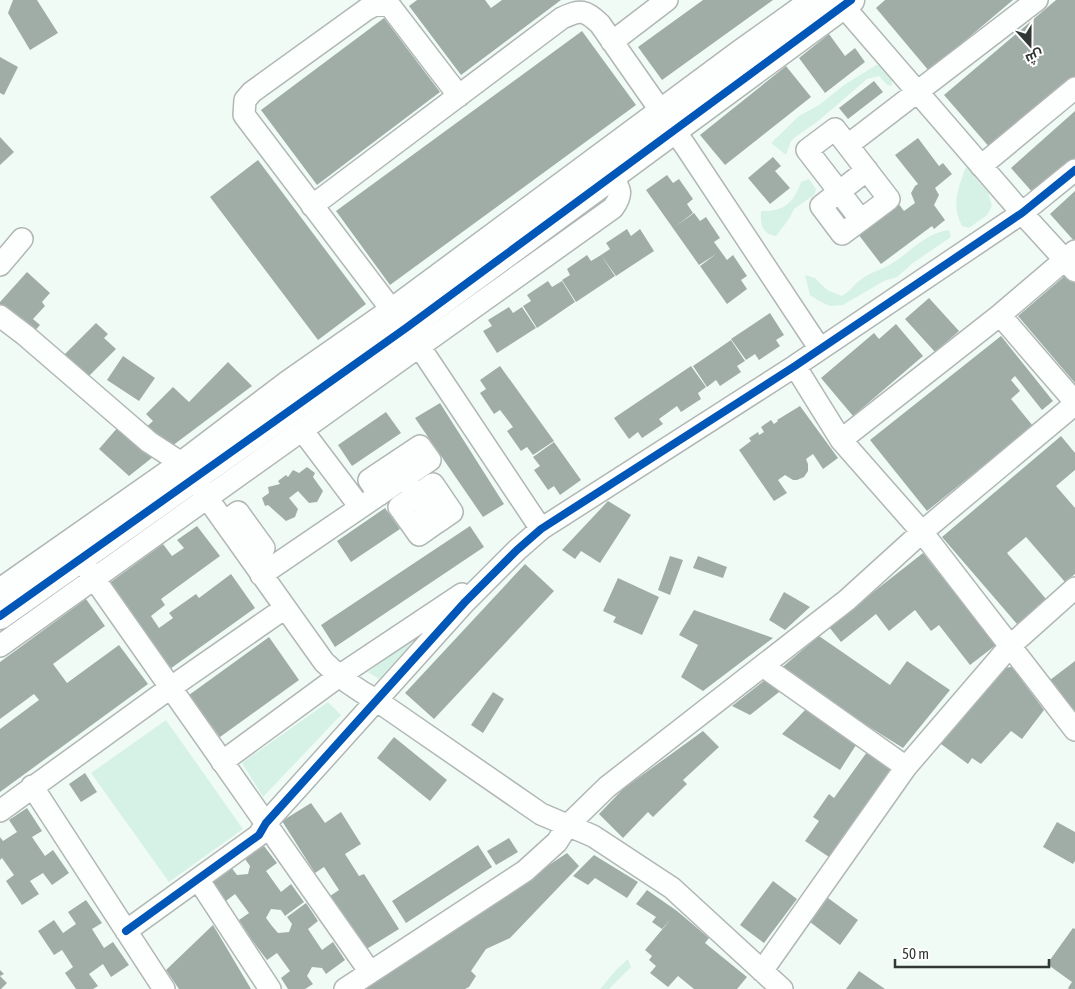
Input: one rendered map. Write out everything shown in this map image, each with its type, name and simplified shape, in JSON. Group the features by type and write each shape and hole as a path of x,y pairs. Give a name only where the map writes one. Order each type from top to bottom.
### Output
{"street":[{"path":"612,42 667,0"},
{"path":"0,592 195,481 302,430 406,328 668,121 815,0"},
{"path":"848,145 1037,0"},
{"path":"0,646 87,569 195,481 287,385 406,328 611,176 668,121 844,2 1022,213 1072,261 1000,314 841,440"},
{"path":"459,96 390,6 377,4 367,9 252,92 245,100 244,115 406,328 541,529"},
{"path":"312,206 562,18 576,11 589,14 600,24 668,121 820,350"},
{"path":"982,166 1075,88"},
{"path":"835,129 867,170 889,198 861,220 807,150 835,129"},
{"path":"839,192 867,170"},
{"path":"126,931 259,835 266,823 465,602 541,529 820,350 1022,213 1075,170"},
{"path":"0,265 22,239"},
{"path":"345,989 525,871 557,842 567,826 607,787 847,600 922,532 1075,403 1000,314"},
{"path":"0,316 195,481 324,662 339,676 540,814 593,836 672,888 782,989"},
{"path":"795,366 841,440 922,532 1075,730"},
{"path":"302,430 360,507"},
{"path":"374,487 362,470 401,444 410,466 416,496 433,484 452,512 436,523"},
{"path":"256,566 360,507 374,487 410,466"},
{"path":"0,616 87,569"},
{"path":"87,569 370,972"},
{"path":"222,762 339,676 498,570"},
{"path":"762,971 906,767 1010,646 1074,589"},
{"path":"0,811 32,786 285,608"},
{"path":"763,666 906,767"},
{"path":"32,786 164,989"},
{"path":"198,879 270,989"}],"green space":[{"path":"876,65 883,65 892,75 892,86 887,85 879,76 867,79 817,122 791,141 786,155 771,143 799,116 819,105 844,85"},
{"path":"970,166 976,179 988,192 992,206 987,215 969,228 962,226 956,204 965,169"},
{"path":"809,179 816,189 814,195 794,209 776,236 765,231 761,220 761,211 776,210 787,205 795,196 801,182"},
{"path":"949,230 951,237 913,263 897,277 884,281 843,305 830,306 810,295 805,275 815,278 827,290 842,296 857,282 891,264 925,239"},
{"path":"420,634 379,679 368,672"},
{"path":"328,702 341,715 263,797 242,763"},
{"path":"166,720 243,829 169,882 91,773"},
{"path":"628,959 631,967 609,989 600,989 617,969"}],"building":[{"path":"13,0 37,0 58,33 30,50 8,13"},
{"path":"417,0 485,0 491,8 502,0 561,0 461,75 409,6"},
{"path":"703,0 773,0 662,80 638,47"},
{"path":"885,0 1013,0 929,71 876,8"},
{"path":"1056,0 1075,0 1075,78 991,149 944,95"},
{"path":"384,18 440,92 317,185 261,110"},
{"path":"582,31 636,105 390,285 336,211"},
{"path":"829,34 845,56 855,48 865,62 825,93 799,58"},
{"path":"0,57 18,67 4,95 0,93"},
{"path":"786,66 811,97 725,165 700,135"},
{"path":"874,81 883,92 848,119 839,108"},
{"path":"1075,111 1075,158 1034,194 1011,168"},
{"path":"0,137 14,152 0,165"},
{"path":"918,138 939,166 943,163 952,174 935,188 939,195 934,205 945,220 934,229 932,226 881,264 858,234 898,203 904,211 915,203 911,193 918,184 895,155"},
{"path":"773,157 781,166 775,171 790,188 770,204 748,178"},
{"path":"258,160 366,304 318,340 210,197"},
{"path":"667,175 673,183 679,179 693,199 687,204 693,213 675,227 694,213 700,221 706,217 720,238 714,242 727,260 733,255 747,276 741,280 747,289 727,304 700,266 716,254 699,265 646,190"},
{"path":"1075,191 1075,242 1050,214"},
{"path":"627,229 631,236 640,229 654,251 616,276 601,255 610,249 606,243"},
{"path":"587,255 591,261 601,255 615,276 576,302 562,280 570,275 567,269"},
{"path":"27,272 50,293 42,302 45,306 33,319 40,325 32,334 0,305 0,302"},
{"path":"1067,274 1075,283 1075,383 1018,316"},
{"path":"548,281 552,287 562,281 575,302 537,328 523,306 531,301 527,295"},
{"path":"929,298 959,331 935,352 905,319"},
{"path":"509,307 513,313 522,307 536,328 497,353 483,331 492,326 488,320"},
{"path":"770,313 784,335 776,340 780,346 759,360 755,354 746,360 731,339"},
{"path":"96,323 108,334 104,338 116,349 85,380 62,357"},
{"path":"896,324 923,356 853,416 821,378 874,333 879,339"},
{"path":"1001,336 1053,401 1042,410 1015,376 1011,380 1020,391 1011,399 1033,426 927,511 870,440"},
{"path":"731,340 745,361 737,366 741,372 720,386 716,380 707,387 693,366"},
{"path":"123,356 155,378 139,401 107,380"},
{"path":"228,362 252,386 168,449 144,429 153,421 146,414 173,387 189,402"},
{"path":"500,366 554,441 533,455 527,447 521,451 507,431 513,427 500,410 494,414 480,393 486,389 480,380"},
{"path":"691,366 706,387 698,393 701,399 681,412 677,406 659,419 663,424 642,438 638,432 629,439 614,418"},
{"path":"440,403 504,504 483,517 415,418"},
{"path":"800,406 838,458 823,469 813,454 806,459 808,471 804,477 793,480 785,475 778,480 787,493 774,501 739,450 751,441 749,438 758,432 759,435 764,432 761,427 771,420 774,424 777,420"},
{"path":"386,412 401,433 352,466 338,445"},
{"path":"119,426 153,457 129,476 99,449"},
{"path":"1061,436 1075,453 1075,470 1056,486 1075,508 1075,574 1065,582 1026,537 1007,553 1046,599 1017,624 942,537"},
{"path":"554,442 581,480 560,495 554,486 548,490 534,470 540,466 533,457"},
{"path":"307,467 315,473 313,477 323,491 317,502 309,503 298,491 289,498 298,509 295,517 286,521 268,505 265,506 262,498 269,493 268,487 280,484 278,481 286,475 288,477 293,470 299,473"},
{"path":"608,501 631,515 600,563 581,551 575,559 562,550"},
{"path":"385,508 400,529 351,562 337,541"},
{"path":"197,526 220,556 161,599 165,605 151,616 159,628 173,618 169,613 196,594 199,598 231,574 255,608 170,669 108,584 163,544 172,556 184,548 177,540"},
{"path":"470,526 484,547 335,647 321,625"},
{"path":"923,553 996,645 970,665 939,625 931,631 915,610 889,631 876,614 841,642 829,627"},
{"path":"670,556 683,560 670,595 658,590"},
{"path":"698,556 727,567 723,578 693,568"},
{"path":"525,564 554,591 434,719 405,693"},
{"path":"618,578 659,597 642,635 613,622 616,617 603,611"},
{"path":"784,592 810,607 785,630 769,620"},
{"path":"86,599 105,626 53,664 67,683 119,645 148,684 0,792 0,729 39,700 34,694 0,719 0,662"},
{"path":"694,610 773,638 703,691 681,677 698,645 679,635"},
{"path":"819,636 890,685 907,661 950,690 903,748 779,670"},
{"path":"269,637 299,680 220,737 189,695"},
{"path":"1075,661 1075,713 1050,680"},
{"path":"1012,667 1044,710 1022,739 1011,731 981,764 972,758 968,764 937,741 1001,668"},
{"path":"765,680 783,689 750,715 732,706"},
{"path":"493,692 504,699 483,733 471,725"},
{"path":"806,709 858,742 840,770 782,734"},
{"path":"703,731 719,747 683,780 687,784 653,817 648,812 623,838 599,814 623,789"},
{"path":"394,737 447,780 430,801 377,758"},
{"path":"867,752 891,769 829,857 805,841 819,821 813,817 829,794 834,798"},
{"path":"85,773 97,792 81,802 69,784"},
{"path":"311,803 325,823 341,812 361,844 345,854 359,876 364,874 399,929 365,950 330,896 339,890 324,867 315,873 282,821"},
{"path":"27,808 42,831 32,837 45,856 53,850 69,873 52,885 43,873 30,881 39,894 22,905 6,881 14,875 2,858 0,860 0,837 3,841 17,832 9,820"},
{"path":"1057,822 1075,832 1075,861 1073,864 1043,847"},
{"path":"509,838 518,852 496,865 487,851"},
{"path":"478,845 492,867 406,923 392,901"},
{"path":"264,846 277,863 266,871 281,892 291,884 304,902 285,916 281,910 271,909 266,918 278,933 289,932 292,924 287,917 306,903 318,921 308,929 322,950 333,942 345,960 326,974 322,968 312,967 307,976 313,984 305,989 288,989 281,978 290,971 277,953 267,960 239,920 249,913 235,894 226,901 211,881 231,867 237,875 248,874 250,866 245,859"},
{"path":"567,853 579,866 510,938 486,949 471,971 476,976 469,987 465,989 364,989"},
{"path":"594,855 638,882 627,898 595,878 588,885 573,876"},
{"path":"773,881 797,899 764,943 740,925"},
{"path":"647,890 677,911 709,938 705,943 747,977 737,989 694,989 678,976 668,987 650,973 656,966 649,960 652,956 645,950 671,919 662,929 652,922 656,917 636,904"},
{"path":"828,898 858,920 840,945 810,922"},
{"path":"86,900 102,923 92,929 104,948 113,942 129,965 111,977 103,964 89,974 98,986 93,989 76,989 65,973 73,967 62,950 54,955 38,931 54,920 63,933 76,924 68,912"},
{"path":"213,925 251,989 179,989 166,970"},
{"path":"1073,928 1075,929 1075,989 1069,989 1072,982 1047,964"},
{"path":"859,971 885,989 846,989"},
{"path":"0,976 7,983 1,989 0,989"}],"cycle path":[{"path":"0,616 406,328 851,0"},
{"path":"126,931 259,835 266,823 465,602 541,529 795,366 1022,213 1075,170"}]}
